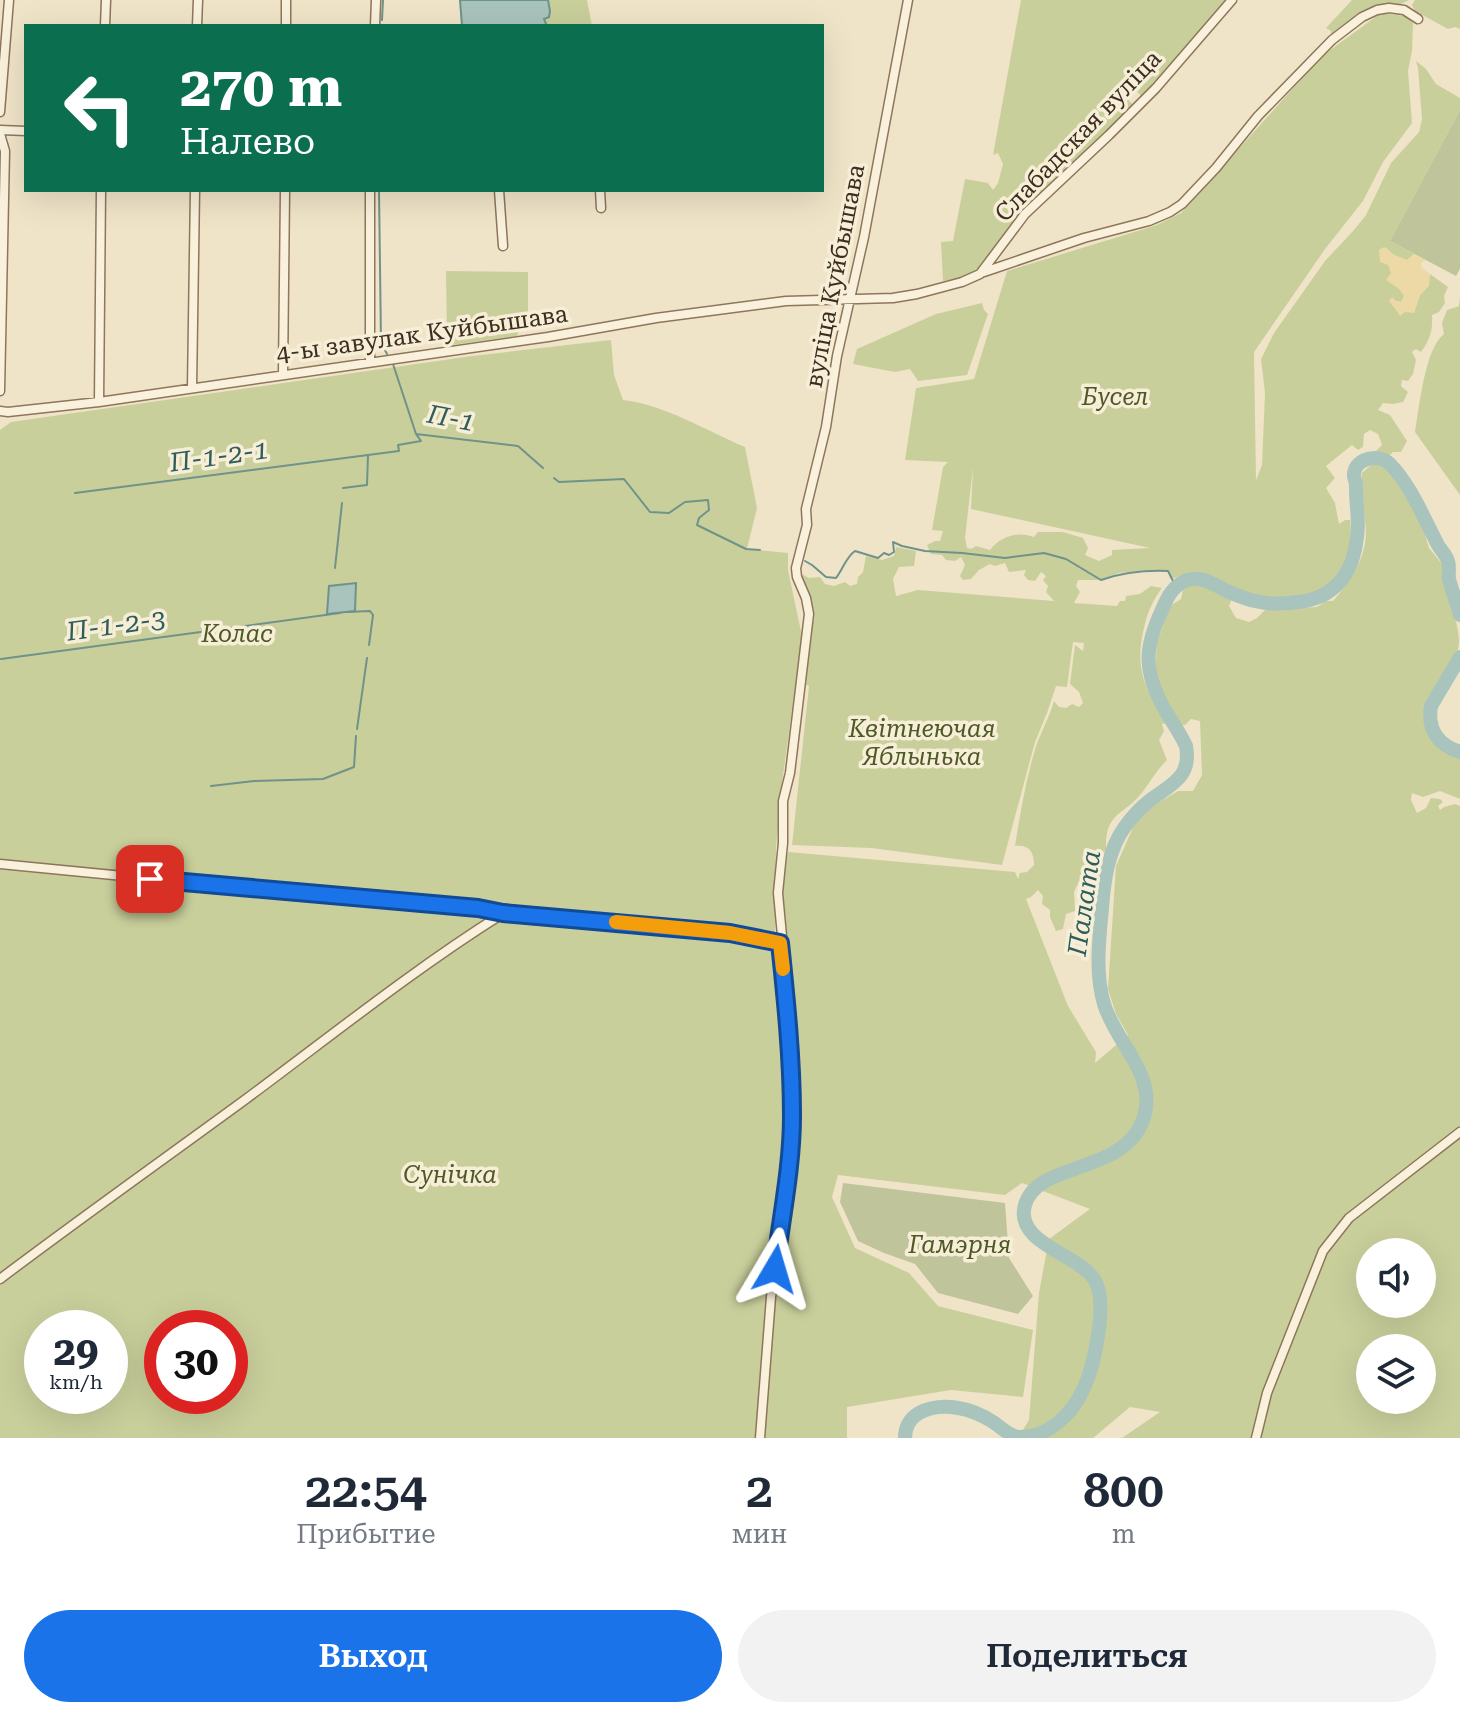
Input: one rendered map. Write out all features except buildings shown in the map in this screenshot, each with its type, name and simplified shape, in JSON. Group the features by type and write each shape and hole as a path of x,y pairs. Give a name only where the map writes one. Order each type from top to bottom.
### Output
{"street":[{"path":"0,112 9,0"},
{"path":"105,24 106,0"},
{"path":"197,24 198,0"},
{"path":"286,0 286,24"},
{"path":"375,24 376,0"},
{"name":"вуліца Куйбышава","path":"780,943 778,893 783,801 790,773 809,614 797,577 798,559 807,525 806,509 826,427 837,356 864,237 908,0"},
{"name":"Слабадская вуліца","path":"980,274 1025,214 1156,88 1232,0"},
{"path":"850,299 893,298 962,282 992,268 1170,212 1182,204 1216,168 1258,116 1332,40 1362,17 1377,10 1404,10 1418,19"},
{"path":"0,391 5,151 0,132 24,131"},
{"path":"99,402 101,192"},
{"path":"192,388 195,192"},
{"path":"283,374 285,192"},
{"path":"370,192 370,361"},
{"path":"499,192 503,246"},
{"path":"600,192 601,208"},
{"name":"4-ы завулак Куйбышава","path":"0,411 99,402 548,337 656,318 786,301 850,299"},
{"path":"0,864 730,933 780,943 789,1034 792,1116 790,1159 771,1297 760,1438"},
{"path":"0,1279 397,985 503,913"},
{"path":"1256,1438 1267,1393 1323,1251 1349,1218 1460,1132"}],"green space":[{"path":"548,0 587,0 592,24 546,24 544,19 549,17"},
{"path":"1021,0 1229,0 1142,97 1130,87 1126,97 1133,105 1040,196 980,268 960,278 943,281 941,242 953,241 965,179 988,183 993,190 998,183 1003,164 998,153 993,155"},
{"path":"1352,0 1409,0 1399,5 1389,5 1331,37 1331,31 1326,28"},
{"path":"1415,0 1460,0 1460,29 1448,29 1415,11 1412,5"},
{"path":"1381,13 1405,16 1413,23 1408,71 1412,123 1383,162 1363,201 1325,249 1254,352 1256,480 1262,465 1265,393 1261,359 1274,333 1325,261 1366,215 1391,163 1419,132 1422,119 1416,61 1436,84 1460,98 1460,110 1390,241 1414,254 1407,260 1385,247 1391,273 1404,296 1401,302 1396,301 1405,312 1414,312 1420,295 1428,286 1430,274 1448,287 1445,303 1439,312 1432,315 1427,343 1421,352 1416,349 1412,352 1416,360 1413,374 1408,381 1402,380 1401,386 1408,392 1403,402 1383,403 1378,410 1390,415 1407,441 1401,452 1393,452 1384,461 1379,460 1375,455 1382,445 1378,434 1370,430 1364,434 1363,447 1358,450 1352,445 1326,466 1335,478 1326,488 1335,503 1339,524 1350,520 1350,543 1345,562 1336,577 1323,589 1289,600 1247,595 1198,573 1172,579 1168,571 1144,570 1119,573 1101,580 1078,580 1076,586 1080,592 1074,603 1117,606 1120,601 1125,601 1126,596 1140,594 1151,586 1162,588 1147,617 1140,655 1147,689 1167,723 1162,724 1164,731 1159,740 1167,760 1137,799 1113,820 1106,850 1097,858 1094,876 1079,881 1074,892 1075,911 1066,914 1063,929 1056,931 1050,910 1042,904 1043,896 1038,890 1026,899 1068,1006 1096,1052 1095,1063 1128,1035 1116,1014 1108,989 1116,866 1135,823 1151,807 1178,791 1193,791 1202,775 1200,721 1191,719 1185,725 1178,724 1161,691 1155,669 1157,643 1170,606 1181,599 1183,590 1191,585 1206,585 1232,598 1229,606 1236,618 1249,622 1265,610 1317,607 1326,601 1333,601 1351,578 1363,551 1366,532 1362,473 1377,464 1389,470 1422,524 1429,548 1442,564 1444,584 1459,634 1456,654 1432,694 1425,715 1426,727 1434,743 1460,758 1460,799 1440,791 1423,797 1412,793 1411,800 1417,813 1426,808 1431,798 1443,802 1438,806 1440,810 1455,804 1460,806 1460,1438 1122,1438 1160,1412 1130,1407 1093,1438 1018,1438 1029,1420 1039,1293 1049,1239 1090,1209 1022,1183 1005,1195 838,1175 832,1197 855,1248 909,1273 938,1306 1033,1330 1023,1397 951,1390 847,1407 847,1438 0,1438 0,868 736,939 785,948 788,945 782,881 788,852 1015,872 1018,879 1020,873 1027,872 1034,865 1030,850 1015,846 1034,753 1054,701 1059,707 1066,708 1072,704 1079,707 1083,703 1079,692 1070,684 1075,645 1083,651 1084,643 1073,642 1067,687 1056,686 1035,742 1002,865 871,848 792,845 809,686 804,684 811,622 814,622 812,603 802,574 809,578 820,577 825,584 834,586 845,582 850,586 857,584 866,556 882,560 894,556 896,547 916,551 914,566 899,567 893,579 896,596 918,590 1054,601 1046,592 1048,586 1043,580 1046,576 1041,572 1035,581 1028,580 1024,575 1026,570 1009,572 1005,563 990,564 971,579 963,580 960,576 965,565 961,557 955,561 931,554 927,545 940,541 943,531 932,530 943,467 948,462 905,460 916,388 974,379 1007,271 1157,225 1181,213 1322,56","holes":["973,467 971,509 1150,548 1112,550 1112,555 1099,561 1085,555 1088,548 1083,538 1063,532 1038,532 1034,537 1010,536 990,550 976,546 967,548 965,538"]},
{"path":"1460,110 1460,269 1456,276 1390,241"},
{"path":"446,271 528,272 528,318 517,323 517,336 451,345 447,341"},
{"path":"1460,296 1460,495 1415,432 1432,352 1444,334 1442,323 1447,310 1459,306"},
{"path":"982,303 988,314 967,375 918,381 910,369 895,372 853,364 857,349 936,314"},
{"name":"Колас","path":"611,340 614,375 623,400 669,412 745,447 757,508 747,549 788,553 788,570 802,636 776,848 775,936 638,919 0,860 0,430 11,422 472,356"},
{"name":"Гамэрня","path":"843,1183 1005,1203 1009,1258 1033,1296 1018,1314 938,1293 915,1264 858,1241 840,1202"}],"sand":[{"path":"1384,247 1407,260 1414,254 1425,260 1421,263 1430,274 1429,286 1420,295 1414,313 1405,312 1400,316 1389,301 1392,297 1401,302 1404,296 1386,280 1391,273 1388,265 1380,262 1379,250"}],"water":[{"path":"460,0 548,0 550,11 549,17 544,19 546,24 462,24"},
{"path":"356,583 355,611 327,614 329,586"}],"waterway":[{"name":"П-1","path":"382,20 383,0"},
{"name":"П-1","path":"379,192 381,342 387,354"},
{"name":"П-1","path":"393,364 416,434 518,446 543,468"},
{"path":"343,488 367,485 368,455 399,451 398,445 421,441 416,434"},
{"name":"П-1-2-1","path":"75,493 368,455"},
{"name":"Палата","path":"905,1438 908,1424 916,1415 937,1407 976,1413 1015,1436 1040,1433 1066,1416 1083,1390 1091,1366 1100,1318 1100,1302 1094,1279 1075,1262 1038,1239 1024,1218 1025,1205 1033,1191 1046,1181 1118,1150 1133,1138 1143,1120 1146,1104 1141,1075 1104,1004 1099,980 1099,944 1106,877 1119,837 1135,814 1178,780 1186,766 1186,746 1157,694 1149,668 1150,643 1169,596 1179,584 1194,579 1271,604 1311,600 1332,589 1346,573 1355,550 1358,524 1355,469 1364,460 1377,458 1390,464 1405,482 1446,557 1460,615"},
{"path":"554,478 559,482 624,479 650,512 669,513 685,502 708,500 709,510 699,518 697,525 746,549 760,550"},
{"path":"335,568 342,503"},
{"path":"805,561 826,577 836,578 855,551 878,558 884,553 889,555 894,552 893,542 925,551 1005,558 1044,553 1066,559 1101,580 1134,572 1168,571 1176,587"},
{"path":"347,612 370,611 373,615 369,645"},
{"name":"П-1-2-3","path":"1,659 340,613"},
{"name":"Палата","path":"1460,657 1431,706 1430,715 1440,741 1460,752"},
{"path":"357,729 367,658"},
{"path":"211,786 323,779 354,767 356,736"}],"slow traffic":[{"path":"616,922 730,933 780,943 783,969"}],"route":[{"path":"150,879 730,933 780,943 789,1034 792,1116 790,1159 775,1269"}],"park label":[{"name":"Бусел","path":"1115,397"},
{"name":"Квітнеючая Яблынька","path":"922,743"},
{"name":"Сунічка","path":"450,1175"}]}
